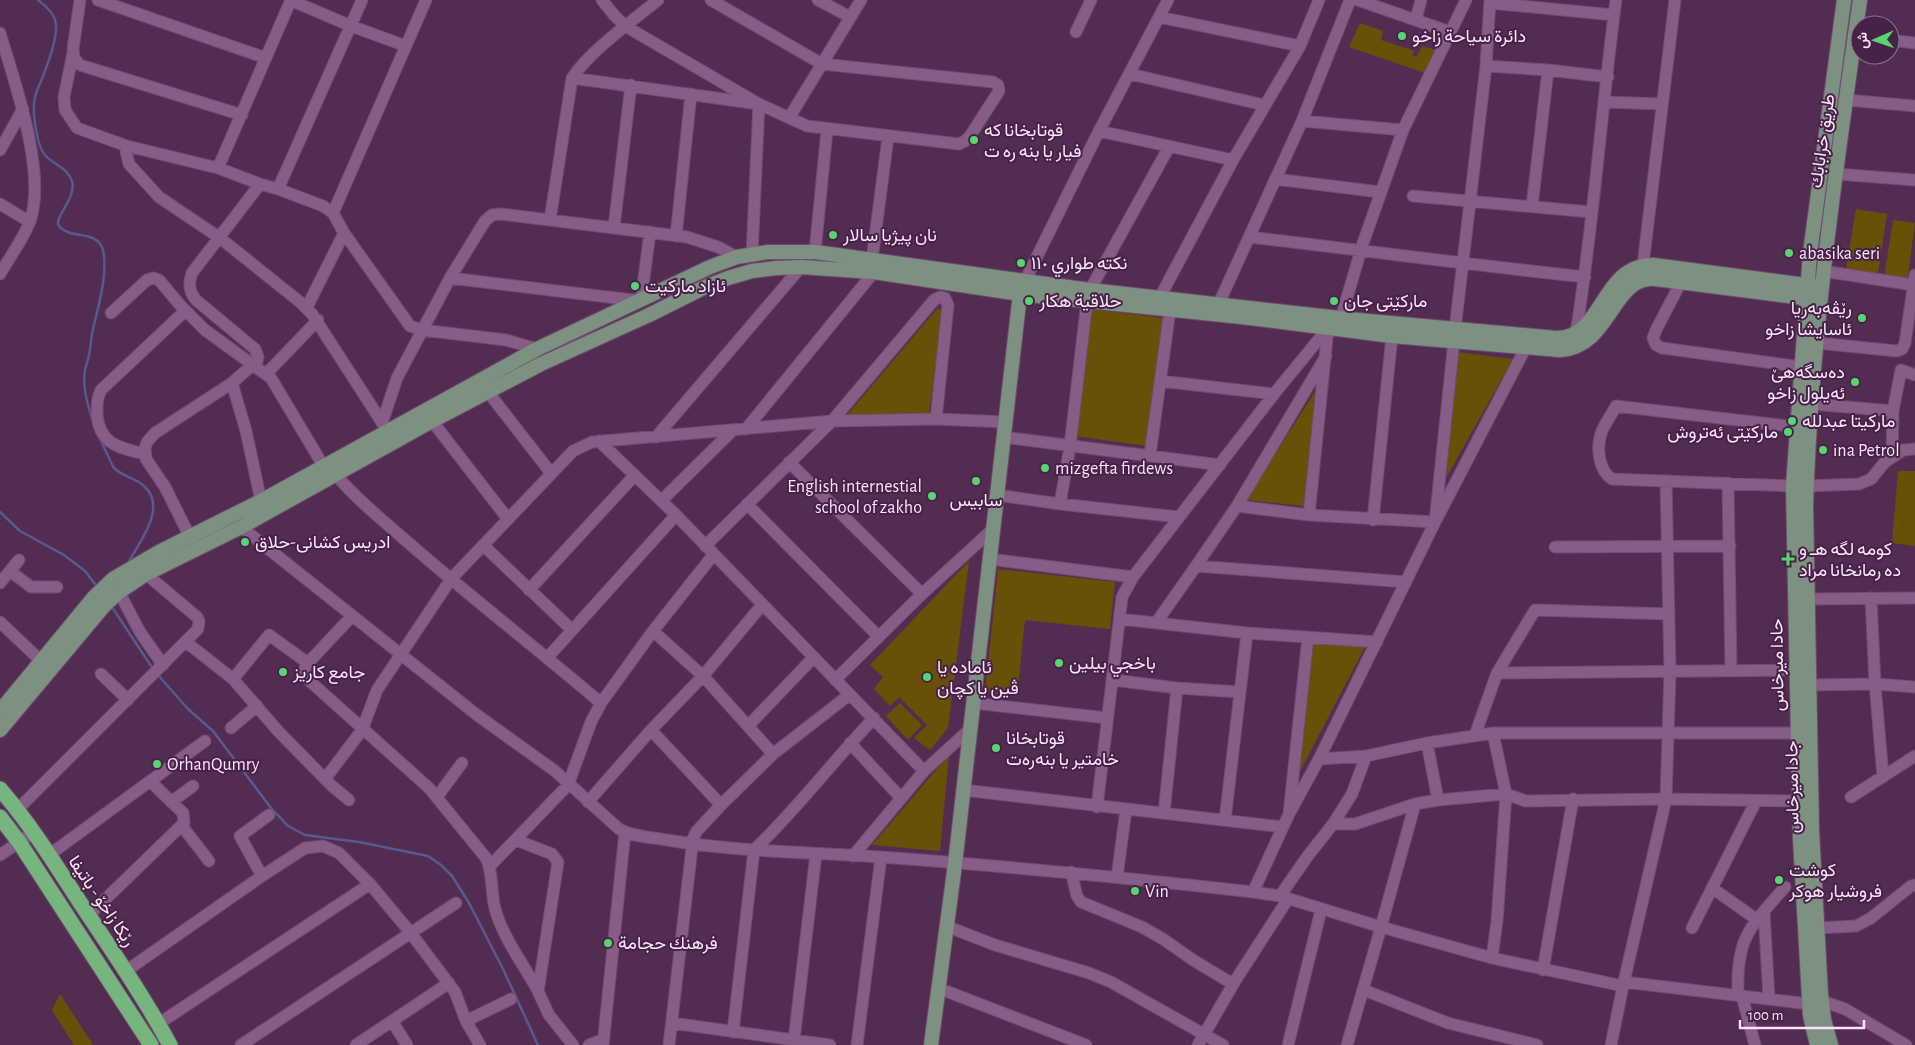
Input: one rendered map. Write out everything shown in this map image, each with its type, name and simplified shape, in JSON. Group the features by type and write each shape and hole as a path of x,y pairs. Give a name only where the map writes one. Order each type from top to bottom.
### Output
{"highway":[{"name":"رێکا زاخۆ - باتیفا","path":"0,789 49,854 171,1043"},
{"path":"0,817 151,1045"}],"main road":[{"path":"1815,292 1812,234 1844,0"},
{"name":"طريق خرابابك","path":"1859,15 1860,0"},
{"name":"طريق خرابابك","path":"1815,292 1823,271 1846,100 1853,65"},
{"path":"1,708 41,661 99,602 119,592 146,574 163,557 190,537 324,467 385,427 537,349 710,267 737,257 784,251 815,252 873,266 1089,296 1170,310 1328,328 1371,327"},
{"path":"1089,296 1160,298 1219,303 1340,318 1389,331 1556,338 1576,333 1588,322 1619,278 1629,270 1643,265 1653,264 1815,292"},
{"path":"0,730 99,602 113,579 125,572 241,527 432,421 514,378 716,282 752,271 801,267 873,266"},
{"path":"1454,335 1526,348 1560,350 1580,346 1596,332 1626,290 1635,283 1651,278 1815,292"},
{"path":"931,1045 955,864 1003,437 1022,287"},
{"name":"جادا ميرخاس","path":"1815,292 1817,343 1812,404 1800,486 1808,598 1816,1002 1824,1020 1831,1045"},
{"name":"حادا ميرخاس","path":"1815,292 1802,367 1797,427 1800,486 1796,670 1798,801 1816,1002 1810,1015 1817,1045"},
{"path":"505,367 514,378"}],"street":[{"path":"80,0 73,54 64,97 65,110 77,128 127,146 218,168 260,184 278,188 323,206 333,214 344,233 410,326 422,330 506,340 537,349"},
{"path":"98,0 266,58"},
{"path":"218,168 290,0 351,26 406,46"},
{"path":"278,188 362,0"},
{"path":"333,214 426,0"},
{"path":"602,0 625,26 759,104 807,126 888,137 962,143 970,136 998,93 998,85 993,82 822,64 711,0"},
{"path":"550,220 572,78 579,68 625,26 658,0"},
{"path":"818,0 850,17"},
{"path":"789,118 861,0"},
{"path":"1076,32 1091,0"},
{"path":"1022,287 1099,131 1168,0"},
{"path":"1160,298 1233,160 1300,46 1319,0"},
{"path":"1219,303 1302,121 1350,0"},
{"path":"1358,0 1450,32"},
{"path":"1416,19 1421,0"},
{"path":"1340,318 1380,192 1403,130 1466,0"},
{"path":"1576,333 1585,277 1616,0"},
{"path":"1643,265 1675,0"},
{"path":"1435,522 1454,335 1486,66 1490,1 1614,15"},
{"path":"1159,17 1300,46"},
{"path":"0,33 22,109 34,174 34,206 30,222 0,274"},
{"path":"1900,41 1915,43"},
{"path":"73,54 77,62 85,66 242,115"},
{"path":"1486,66 1548,70 1608,77"},
{"path":"1532,206 1548,70"},
{"path":"1130,74 1264,105"},
{"path":"572,78 759,104"},
{"path":"614,227 631,85"},
{"path":"676,236 691,94"},
{"path":"1846,100 1915,106"},
{"path":"1604,102 1662,104"},
{"path":"752,254 759,104"},
{"path":"0,150 22,109"},
{"path":"1302,121 1403,130"},
{"path":"815,252 827,130"},
{"path":"1099,131 1169,148 1233,160"},
{"path":"746,429 873,266 888,137"},
{"path":"127,146 126,152 129,164 159,196 220,238 307,307 318,320 385,427"},
{"path":"1060,504 1070,446 1089,296 1169,148"},
{"path":"1836,174 1915,180"},
{"path":"1275,179 1380,192"},
{"path":"190,537 165,487 149,465 145,454 147,442 155,433 232,383 254,364 258,357 255,349 196,300 190,290 192,273 260,184"},
{"path":"1413,196 1591,212"},
{"path":"0,204 30,222"},
{"path":"385,427 397,378 450,278 490,217 501,214 676,236 708,242 737,257"},
{"path":"450,278 640,301 650,232"},
{"path":"307,307 344,233"},
{"path":"1249,237 1462,264 1585,277"},
{"path":"656,437 801,267"},
{"path":"1817,343 1897,351 1902,349 1905,343 1914,280 1823,271"},
{"path":"111,313 147,280 153,278 159,280 205,330 266,374 278,388 324,467"},
{"path":"1681,282 1652,338 1656,345 1662,348 1802,367"},
{"path":"705,546 832,421 934,300 940,297 945,298 948,305 936,419"},
{"path":"145,454 124,449 109,441 102,433 98,422 97,398 101,390 185,310"},
{"path":"1150,455 1170,310"},
{"path":"266,374 318,320"},
{"path":"1309,515 1328,328"},
{"path":"1097,806 1122,598 1133,578 1179,517 1274,394 1328,328"},
{"path":"1373,520 1389,331"},
{"path":"1253,892 1289,814 1319,759 1435,522 1526,348"},
{"path":"1156,623 1237,506 1326,356"},
{"path":"1892,458 1893,411 1901,370 1915,374"},
{"path":"1160,381 1274,394"},
{"path":"232,383 248,438 261,501"},
{"path":"488,392 551,473"},
{"path":"1812,404 1893,411"},
{"path":"1797,427 1616,406 1602,431 1599,445 1600,462 1606,476 1621,481 1800,486 1859,484 1872,479 1885,462 1903,450 1915,449"},
{"path":"325,778 362,730 377,690 402,656 451,580 551,473 579,447 599,441 832,421 936,419 1005,422"},
{"path":"432,421 508,519"},
{"path":"661,501 733,430"},
{"path":"1003,437 1220,464"},
{"path":"599,441 676,515 924,771"},
{"path":"789,462 922,594"},
{"path":"336,475 363,502 451,580 548,657 601,704"},
{"path":"529,590 635,475"},
{"path":"1611,1045 1623,984 1666,799 1670,672 1666,481"},
{"path":"1728,484 1730,671"},
{"path":"997,495 1179,517"},
{"path":"747,504 879,637"},
{"path":"1237,506 1309,515 1435,522"},
{"path":"548,657 676,515"},
{"path":"241,527 477,715 555,771 568,785 625,832 693,844 1071,872 1284,897 1381,928 1543,970 1623,984 1816,1002 1845,1009 1906,1045"},
{"path":"835,680 922,594 993,529"},
{"path":"483,545 572,630"},
{"path":"1555,547 1730,546"},
{"path":"490,866 568,785 590,722 601,704 653,631 714,554"},
{"path":"990,559 1133,578"},
{"path":"0,583 19,560"},
{"path":"1196,566 1406,582"},
{"path":"10,572 31,587 57,587"},
{"path":"17,810 198,629 199,621 197,617 146,574"},
{"path":"119,592 140,632 163,665"},
{"path":"1808,598 1915,598"},
{"path":"1871,598 1875,684 1883,777"},
{"path":"588,802 651,730 702,676 762,605"},
{"path":"1475,735 1497,673 1535,610 1669,614"},
{"path":"352,616 308,663 304,672 307,680 411,771 437,797 486,858 490,866 492,896 502,928 538,990 549,1015 574,1045"},
{"path":"1120,619 1247,632 1377,642"},
{"path":"0,622 41,661"},
{"path":"653,631 702,676 773,754"},
{"path":"1224,820 1247,632"},
{"path":"233,679 269,635 308,663"},
{"path":"1289,814 1308,637"},
{"path":"186,642 233,679 325,778 349,800"},
{"path":"748,726 813,658"},
{"path":"1497,673 1796,670"},
{"path":"102,674 128,700"},
{"path":"1113,680 1177,688 1240,692"},
{"path":"1809,685 1875,684 1915,687"},
{"path":"1164,813 1177,688"},
{"path":"669,1045 696,832 773,754 850,695"},
{"path":"973,702 1108,718"},
{"path":"231,728 257,706"},
{"path":"732,1032 754,850 770,835 874,718"},
{"path":"853,856 924,771 970,729"},
{"path":"651,730 721,805"},
{"path":"1319,759 1366,756 1427,743 1493,733 1797,733"},
{"path":"1492,958 1497,921 1506,794 1493,733"},
{"path":"49,854 205,741"},
{"path":"850,743 901,798"},
{"path":"1427,743 1438,800"},
{"path":"1201,1040 1307,857 1333,824 1357,785 1366,756"},
{"path":"1851,797 1915,756"},
{"path":"437,797 462,763"},
{"path":"89,915 182,826 184,816 150,781"},
{"path":"171,802 193,786"},
{"path":"963,790 1283,827"},
{"path":"1333,824 1355,824 1415,804 1438,800 1506,794 1526,800 1666,799 1798,801"},
{"path":"1543,970 1573,799"},
{"path":"1692,928 1756,800"},
{"path":"1347,1045 1415,804"},
{"path":"1117,877 1126,810"},
{"path":"262,876 240,836 269,815"},
{"path":"182,826 210,862"},
{"path":"0,855 34,832"},
{"path":"589,1045 603,1042 625,832"},
{"path":"516,840 552,854 558,862 538,990"},
{"path":"126,971 305,848 323,846 339,853 370,884 410,932 449,983 466,1021 480,1045"},
{"path":"794,1040 816,854"},
{"path":"857,1045 881,857"},
{"path":"1071,872 1077,896 1081,902 1163,938 1193,960 1233,984"},
{"path":"158,1024 370,884"},
{"path":"1816,928 1856,926 1871,918 1915,884"},
{"path":"1755,1045 1740,996 1738,960 1748,932 1784,887"},
{"path":"1712,888 1760,915"},
{"path":"241,1045 456,903"},
{"path":"1288,1045 1321,910"},
{"path":"1760,915 1769,999"},
{"path":"946,926 995,945 1104,979 1201,1040 1223,1045"},
{"path":"356,1045 449,983"},
{"path":"938,988 1086,1045"},
{"path":"1364,990 1448,1023 1537,1045"},
{"path":"466,1021 511,999"},
{"path":"392,1021 407,1045"},
{"path":"672,1023 830,1045"}],"shaded area":[{"path":"1360,23 1383,31 1381,40 1415,51 1412,55 1417,57 1422,46 1436,50 1425,73 1349,47"},
{"path":"1856,209 1887,214 1878,274 1846,269"},
{"path":"1893,220 1915,223 1907,282 1884,278"},
{"path":"937,309 942,309 943,315 929,413 847,415"},
{"path":"1090,309 1163,318 1147,446 1075,436"},
{"path":"1457,352 1513,359 1446,478"},
{"path":"1318,387 1304,506 1246,500"},
{"path":"1898,471 1915,471 1915,546 1892,543"},
{"path":"969,561 948,728 930,750 914,738 927,725 899,697 890,706 874,689 883,677 870,665"},
{"path":"998,569 1115,582 1110,629 1025,620 1017,696 985,692"},
{"path":"1312,641 1366,645 1296,779"},
{"path":"900,703 922,725 908,740 886,716"},
{"path":"949,755 940,851 872,845"},
{"path":"60,994 93,1045 74,1045 52,1010"}],"waterway":[{"path":"38,0 52,14 56,30 50,57 34,100 36,131 42,151 67,173 73,187 69,201 59,218 59,226 70,233 95,239 103,250 102,288 84,377 86,396 93,422"},
{"path":"99,436 114,468 144,486 151,495 153,504 149,525 128,563"},
{"path":"0,512 20,531 64,555 85,571 98,588"},
{"path":"112,607 153,669"},
{"path":"158,675 188,709 213,731 271,808 288,826 305,835 359,842 428,856 441,865 452,876 469,903 503,969 538,1045"}],"place":[{"name":"دائرة سياحة زاخو","path":"1402,36"},
{"name":"قوتابخانا كه فيار يا بنه ره ت","path":"974,140"},
{"name":"نان پيژيا سالار","path":"833,235"},
{"name":"abasika seri","path":"1789,253"},
{"name":"نكته طواري ١١٠","path":"1021,263"},
{"name":"ئازاد ماركيت","path":"635,286"},
{"name":"حلاقية هكار","path":"1029,301"},
{"name":"مارکێتی جان","path":"1334,301"},
{"name":"رێڤه‌به‌ريا ئاسايشا زاخو","path":"1862,318"},
{"name":"ده‌سگه‌هێ ئه‌يلول زاخو","path":"1855,382"},
{"name":"ماركيتا عبدلله","path":"1792,421"},
{"name":"مارکێتی ئەتروش","path":"1788,432"},
{"name":"ina Petrol","path":"1823,450"},
{"name":"mizgefta firdews","path":"1045,468"},
{"name":"سابيس","path":"976,481"},
{"name":"English internestial school of zakho","path":"932,496"},
{"name":"ادريس كشانى-حلاق","path":"245,542"},
{"name":"كومه لگه هـ و ده رمانخانا مراد","path":"1788,559"},
{"name":"باخجي بيلين","path":"1059,663"},
{"name":"جامع كاريز","path":"283,672"},
{"name":"ئاماده یا ڤین یا کچان","path":"927,677"},
{"name":"قوتابخانا خامتیر یا بنەرەت","path":"996,748"},
{"name":"OrhanQumry","path":"157,764"},
{"name":"كوشت فروشيار هوكر","path":"1779,880"},
{"name":"Vin","path":"1135,891"},
{"name":"فرهنك حجامة","path":"608,943"}]}
